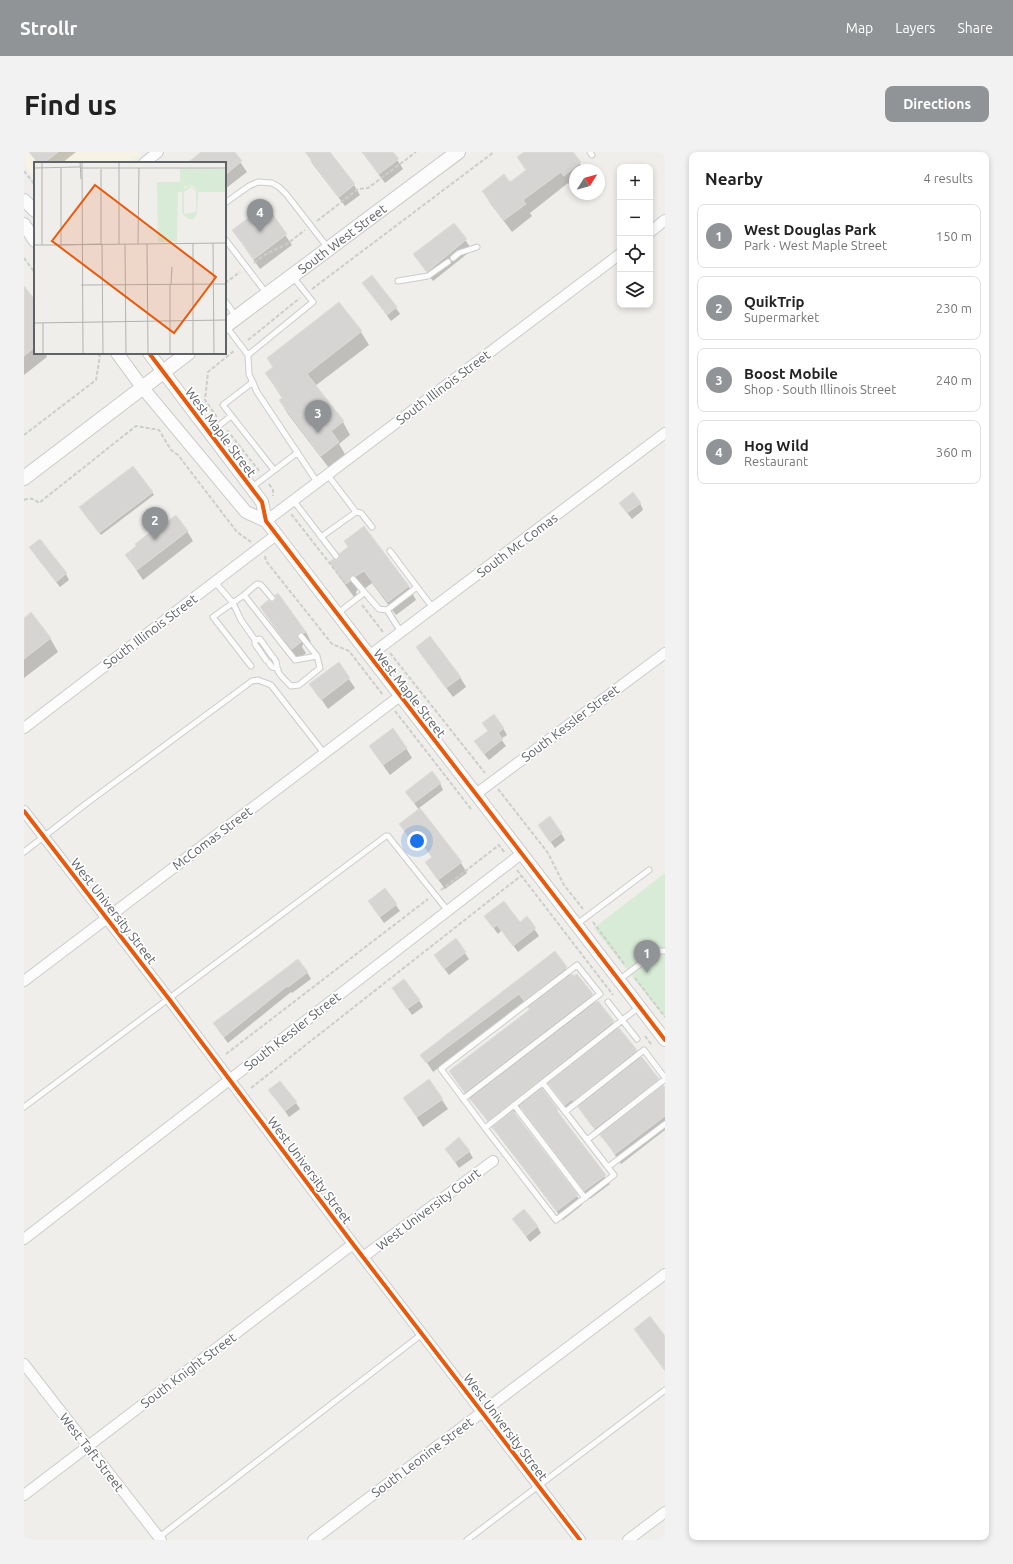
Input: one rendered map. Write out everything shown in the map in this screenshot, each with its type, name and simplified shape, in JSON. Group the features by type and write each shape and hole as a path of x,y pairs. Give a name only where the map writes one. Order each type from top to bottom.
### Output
{"main road":[{"name":"South West Street","path":"229,322 458,152"},
{"path":"24,478 187,354"}],"street":[{"path":"145,162 158,152"},
{"path":"24,200 34,210"},
{"path":"653,230 665,220"},
{"path":"24,224 34,239"},
{"name":"South Illinois Street","path":"266,521 617,256"},
{"path":"117,354 142,387 246,512 266,521"},
{"name":"West Maple Street","path":"150,354 262,502 266,521 276,535 665,1040"},
{"name":"South Mc Comas","path":"369,656 665,433"},
{"name":"South Illinois Street","path":"24,728 276,535"},
{"name":"South Kessler Street","path":"476,794 665,652"},
{"name":"McComas Street","path":"24,981 106,917 400,696"},
{"name":"West University Street","path":"24,811 169,998 363,1258 580,1540"},
{"name":"South Kessler Street","path":"24,1239 522,854"},
{"name":"West University Court","path":"363,1258 493,1161"},
{"name":"South Knight Street","path":"24,1495 353,1244"},
{"name":"South Leonine Street","path":"313,1540 665,1274"},
{"name":"West Taft Street","path":"24,1364 158,1539"},
{"path":"628,1540 665,1512"}],"lane":[{"path":"226,202 249,186 258,182 272,183 279,187 287,195 328,249"},
{"path":"226,240 267,294"},
{"path":"453,258 459,253 476,247"},
{"path":"398,281 428,276 448,262"},
{"path":"248,355 313,302 292,276"},
{"path":"226,306 229,322 248,355 249,374 257,392 317,482"},
{"path":"253,382 223,405 274,470"},
{"path":"210,433 231,416"},
{"path":"251,488 297,452"},
{"path":"327,474 356,512 361,513 372,527"},
{"path":"293,500 336,556"},
{"path":"321,537 356,512"},
{"path":"390,551 433,608"},
{"path":"353,579 379,609 387,610 418,587"},
{"path":"215,582 233,603 241,620 255,640 254,644 272,667 278,669"},
{"path":"251,666 214,617 257,584 261,585 272,598"},
{"path":"337,614 364,593"},
{"path":"244,595 296,660 317,656"},
{"path":"387,610 401,632"},
{"path":"255,640 260,640 278,663 278,669 284,680 291,686 299,685 320,668 317,656 301,636"},
{"path":"24,852 252,681 258,680 271,685 324,753"},
{"path":"24,1107 386,836 388,836 448,911"},
{"path":"576,924 648,870"},
{"path":"619,980 652,954 665,951"},
{"path":"463,1099 600,994 577,965 441,1069 463,1099 485,1128 556,1220 614,1175 543,1083"},
{"path":"608,1002 637,1038"},
{"path":"485,1128 640,1007"},
{"path":"565,1112 644,1050 665,1078 587,1140"},
{"path":"514,1105 585,1198"},
{"path":"608,1167 665,1124"},
{"path":"158,1539 422,1334"},
{"path":"467,1540 665,1390"}],"path":[{"path":"226,282 266,254 287,244 358,189 368,188 416,152"},
{"path":"24,171 34,184"},
{"path":"24,258 34,272"},
{"path":"24,435 96,380 100,356 98,354"},
{"path":"202,381 207,381"},
{"path":"24,500 28,498 39,503 136,426 159,430 171,450 178,454 237,532 246,537 265,554 266,561 332,644 349,651 473,812"},
{"path":"495,840 615,997"},
{"path":"226,1054 499,845"},
{"path":"251,1088 522,875"},
{"path":"642,1033 651,1045"}],"shaded area":[{"path":"24,152 143,152 130,162 34,162 34,177 24,165"}],"green space":[{"path":"665,873 665,1018 594,928"}],"building":[{"path":"29,152 58,152 45,162 37,162"},
{"path":"201,152 235,152 242,161 226,174 226,162 188,162"},
{"path":"305,152 330,152 355,184 339,197"},
{"path":"363,152 393,152 399,159 379,174"},
{"path":"524,152 573,152 581,162 579,164 569,164 569,172 564,176 561,172 523,200 526,204 504,220 482,191 504,174 510,182 526,170 517,157"},
{"path":"266,205 287,234 254,259 232,230"},
{"path":"454,223 467,239 427,272 413,254"},
{"path":"372,275 397,307 387,315 362,283"},
{"path":"24,286 34,299 34,348 24,356"},
{"path":"339,302 362,331 307,374 344,421 331,431 339,442 321,456 279,400 283,397 265,373 273,367 267,358"},
{"path":"133,466 153,492 99,533 79,507"},
{"path":"633,492 641,503 627,513 619,503"},
{"path":"176,515 188,531 137,570 125,555 136,546 135,544 162,523 163,525"},
{"path":"364,526 409,586 388,602 364,571 356,576 351,576 349,578 350,581 346,584 329,562 333,559 339,559 339,554 348,547 344,541"},
{"path":"40,539 67,573 56,582 29,547"},
{"path":"278,593 306,632 298,633 297,637 301,642 292,649 260,607 268,600 271,602 274,601 276,599 275,595"},
{"path":"31,612 51,638 24,659 24,618"},
{"path":"430,636 461,677 446,688 416,647"},
{"path":"339,662 350,678 321,700 309,684"},
{"path":"494,714 504,728 498,733 503,739 484,754 474,741 488,731 482,723"},
{"path":"393,728 407,748 383,765 369,746"},
{"path":"432,771 441,783 414,803 405,792"},
{"path":"420,808 462,862 438,880 425,862 432,857 416,836 411,840 399,824"},
{"path":"550,816 562,833 550,842 538,825"},
{"path":"385,888 397,904 380,917 368,901"},
{"path":"504,901 520,922 527,916 536,928 513,946 497,925 493,928 484,916"},
{"path":"456,938 466,952 444,969 434,955"},
{"path":"555,951 567,967 524,1001 519,994 426,1063 420,1055"},
{"path":"298,959 308,972 288,987 287,986 224,1037 213,1023"},
{"path":"572,974 574,976 577,974 593,994 465,1092 449,1071 529,1010 529,1007"},
{"path":"404,979 420,1000 407,1009 392,988"},
{"path":"598,1001 614,1021 488,1121 470,1099"},
{"path":"619,1028 637,1050 573,1101 572,1099 565,1105 548,1083"},
{"path":"642,1057 659,1079 595,1128 593,1127 578,1107"},
{"path":"429,1079 443,1099 417,1117 403,1098"},
{"path":"280,1081 297,1102 285,1111 268,1090"},
{"path":"663,1085 665,1087 665,1116 615,1154 600,1135"},
{"path":"542,1088 558,1110 557,1111 606,1175 584,1191 520,1106"},
{"path":"513,1111 578,1195 557,1211 492,1127"},
{"path":"459,1137 470,1151 455,1162 445,1149"},
{"path":"524,1209 538,1226 526,1236 512,1219"},
{"path":"650,1316 665,1336 665,1370 634,1329"}],"cycle path":[{"path":"150,354 262,502 266,521 665,1040"},
{"path":"24,811 169,999 353,1244 580,1540"}],"place":[{"name":"Hog Wild","path":"260,232"},
{"name":"Boost Mobile","path":"318,433"},
{"name":"QuikTrip","path":"155,540"},
{"name":"West Douglas Park","path":"647,973"}]}
